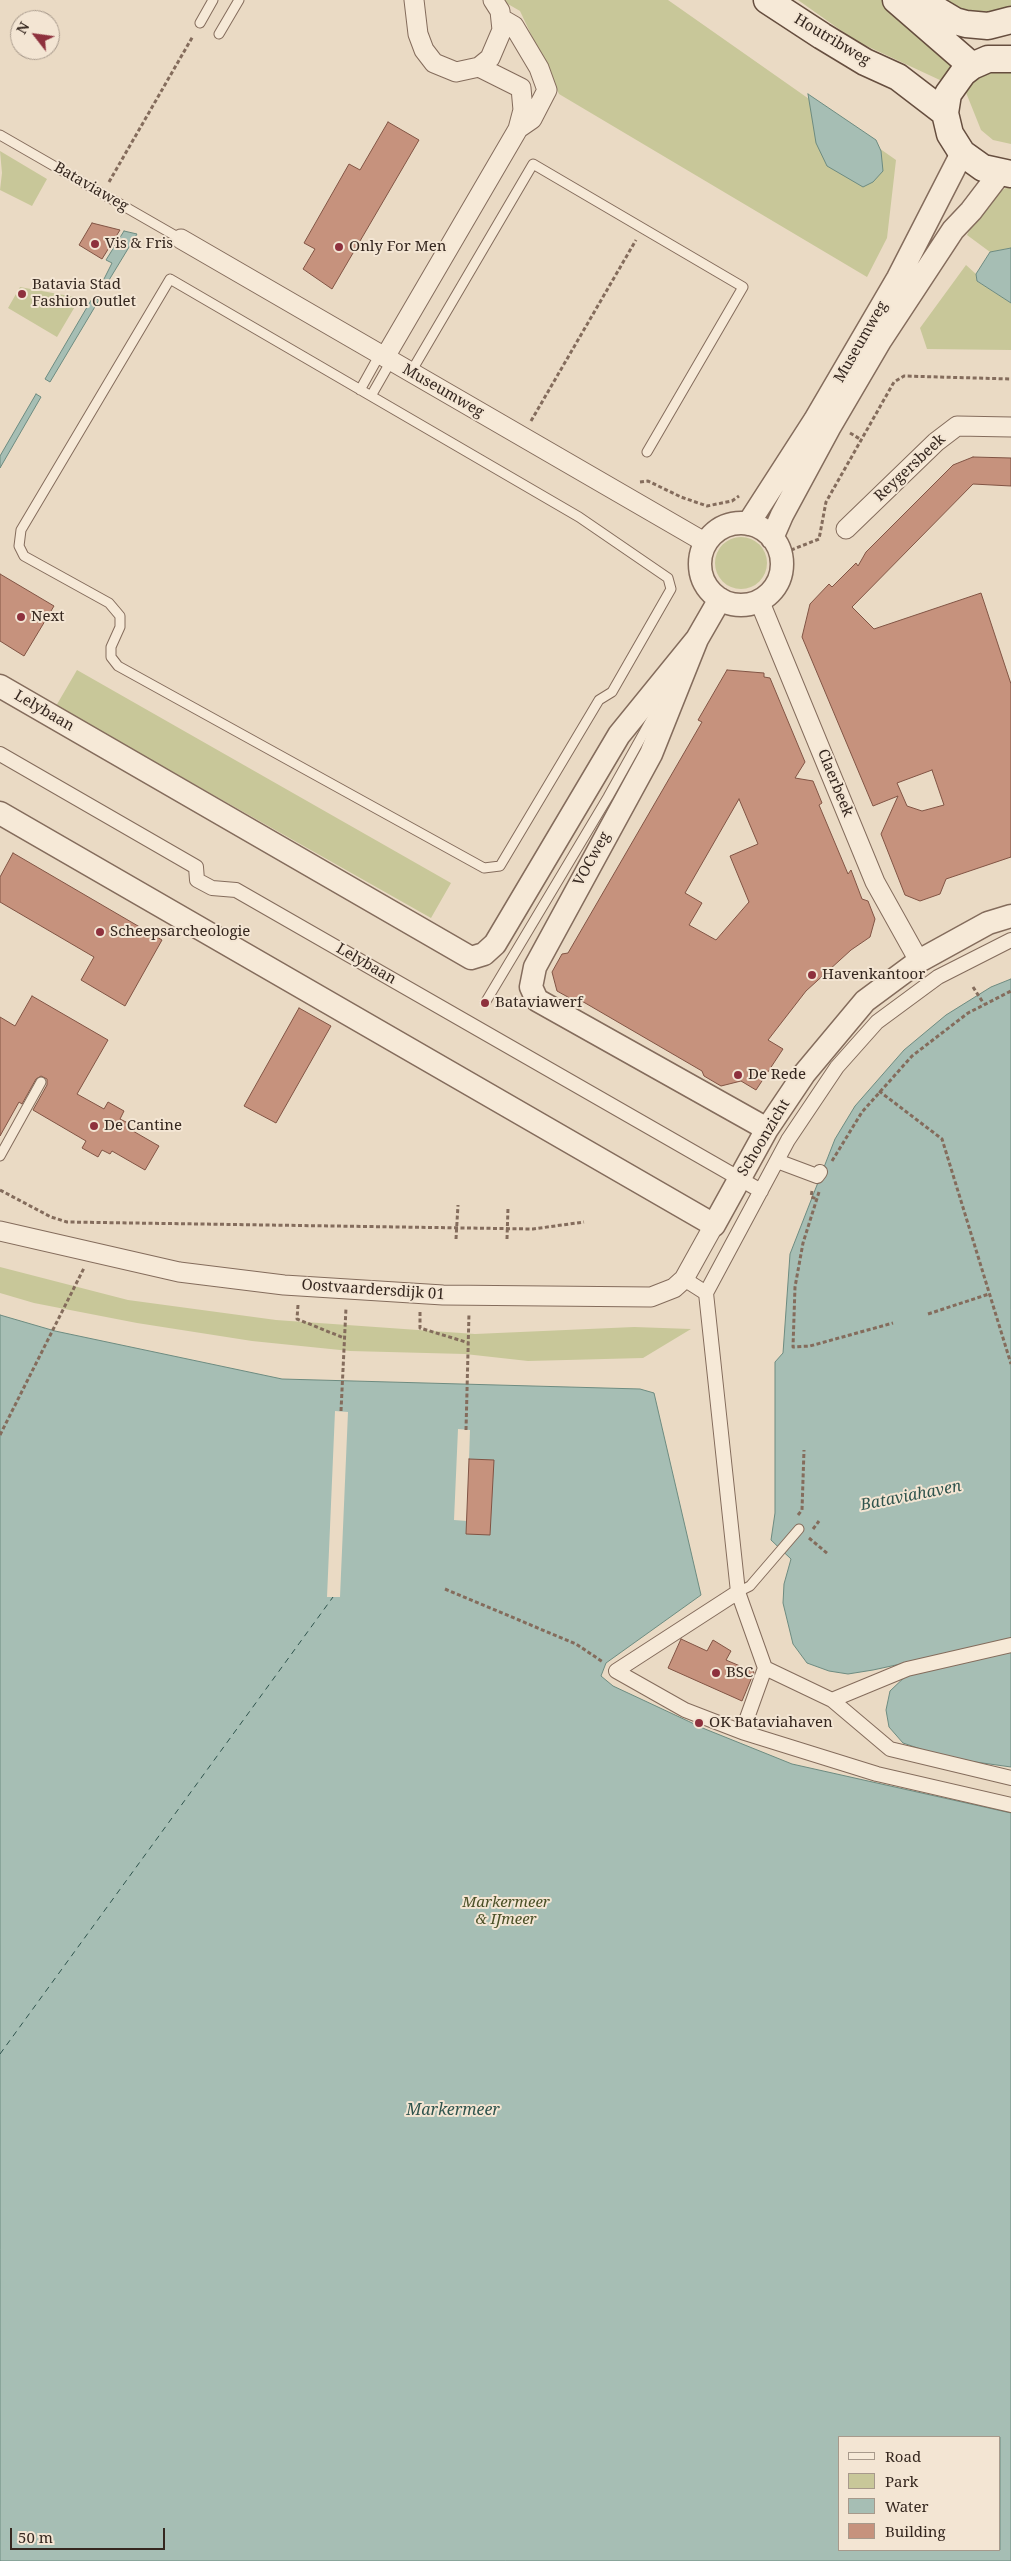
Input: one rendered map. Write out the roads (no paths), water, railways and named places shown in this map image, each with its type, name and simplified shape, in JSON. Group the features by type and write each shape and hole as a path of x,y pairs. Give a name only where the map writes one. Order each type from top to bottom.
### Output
{"main road":[{"name":"Houtribweg","path":"767,0 866,62 962,111 972,139 1000,165"},
{"path":"896,0 972,66"},
{"path":"920,0 955,21 966,24 988,26 1011,20"},
{"path":"1000,165 962,153 950,134 947,104 957,79 972,66 988,59 1011,59"}],"street":[{"path":"414,0 418,34 424,50 434,63 456,72 479,67 490,58 502,30 500,11 493,0"},
{"path":"502,19 514,26 539,68 547,90 532,119 518,129"},
{"path":"385,357 518,129 523,110 521,88 479,67"},
{"name":"Museumweg","path":"748,524 815,420 898,278 962,153"},
{"name":"Museumweg","path":"776,546 782,515 858,379 952,230 961,204 1000,165"},
{"name":"Museumweg","path":"181,238 706,543"},
{"name":"Reygersbeek","path":"846,528 936,442 957,426 1011,427"},
{"path":"739,523 748,524 761,529 776,546 781,566 779,578 769,593 759,600 739,604 720,599 709,590 701,571 701,557 706,543 723,527 739,523"},
{"name":"VOCweg","path":"479,957 495,944 614,744 646,727 720,599"},
{"name":"Claerbeek","path":"759,600 875,882 919,961"},
{"name":"VOCweg","path":"697,639 646,727 651,754 535,967 530,986 537,1000 767,1129"},
{"name":"Lelybaan","path":"0,686 457,951 471,958 479,957"},
{"name":"Lelybaan","path":"0,754 196,867 197,880 212,888 236,890 740,1179"},
{"path":"0,813 714,1226"},
{"name":"Schoonzicht","path":"714,1226 767,1129 804,1074 866,1002 919,961 988,923 1011,916"},
{"path":"742,1732 765,1668 738,1592 706,1292 778,1162 788,1140 837,1067 877,1022 938,977 1011,940"},
{"path":"778,1162 819,1180"},
{"path":"740,1179 762,1191"},
{"name":"Oostvaardersdijk 01","path":"0,1231 179,1272 298,1286 420,1294 651,1297 674,1288 684,1279 714,1226"},
{"path":"684,1279 706,1292"},
{"path":"738,1592 616,1671 685,1710 742,1732 877,1774 1011,1805"},
{"path":"832,1700 907,1669 1011,1645"},
{"path":"765,1668 832,1700 890,1749 1011,1778"}],"lane":[{"path":"200,23 213,0"},
{"path":"220,34 239,0"},
{"name":"Bataviaweg","path":"0,134 181,238"},
{"path":"411,372 533,164 742,287 647,452"},
{"path":"170,279 360,390 579,517 668,578 671,589 617,684 612,692 599,700 500,866 484,868 118,666 111,657 111,647 120,627 120,616 110,603 24,556 19,546 21,530 170,279"},
{"path":"360,390 385,357"},
{"path":"371,396 385,357"},
{"path":"485,1003 608,797 646,727"},
{"path":"0,1156 41,1082"},
{"path":"738,1592 750,1586 799,1530"}],"water":[{"path":"808,94 876,140 881,151 883,171 873,182 863,187 827,166 816,143"},
{"path":"124,231 137,234 106,285 102,283 112,263 106,260"},
{"path":"1011,248 1011,303 977,281 976,274 990,252"},
{"path":"93,297 99,300 50,382 45,379"},
{"path":"36,394 41,397 0,468 0,456"},
{"name":"Bataviahaven","path":"1011,979 1011,1640 873,1670 848,1674 829,1671 807,1663 793,1644 783,1603 784,1584 791,1559 771,1540 775,1513 775,1362 783,1353 790,1254 835,1139 855,1106 904,1050 946,1015 991,987"},
{"name":"Markermeer","path":"0,1315 55,1331 282,1379 640,1389 654,1393 701,1595 606,1663 601,1676 613,1686 705,1729 792,1764 1011,1813 1011,2561 0,2561"},
{"path":"1011,1647 1011,1767 947,1758 903,1743 889,1727 886,1710 890,1691 909,1673"}],"place":[{"name":"Vis & Fris","path":"95,244"},
{"name":"Only For Men","path":"339,247"},
{"name":"Batavia Stad Fashion Outlet","path":"22,294"},
{"name":"Next","path":"21,617"},
{"name":"Scheepsarcheologie","path":"100,932"},
{"name":"Havenkantoor","path":"812,975"},
{"name":"Bataviawerf","path":"485,1003"},
{"name":"De Rede","path":"738,1075"},
{"name":"De Cantine","path":"94,1126"},
{"name":"BSC","path":"716,1673"},
{"name":"OK Bataviahaven","path":"699,1723"}],"park label":[{"name":"Markermeer & IJmeer","path":"506,1912"}]}
